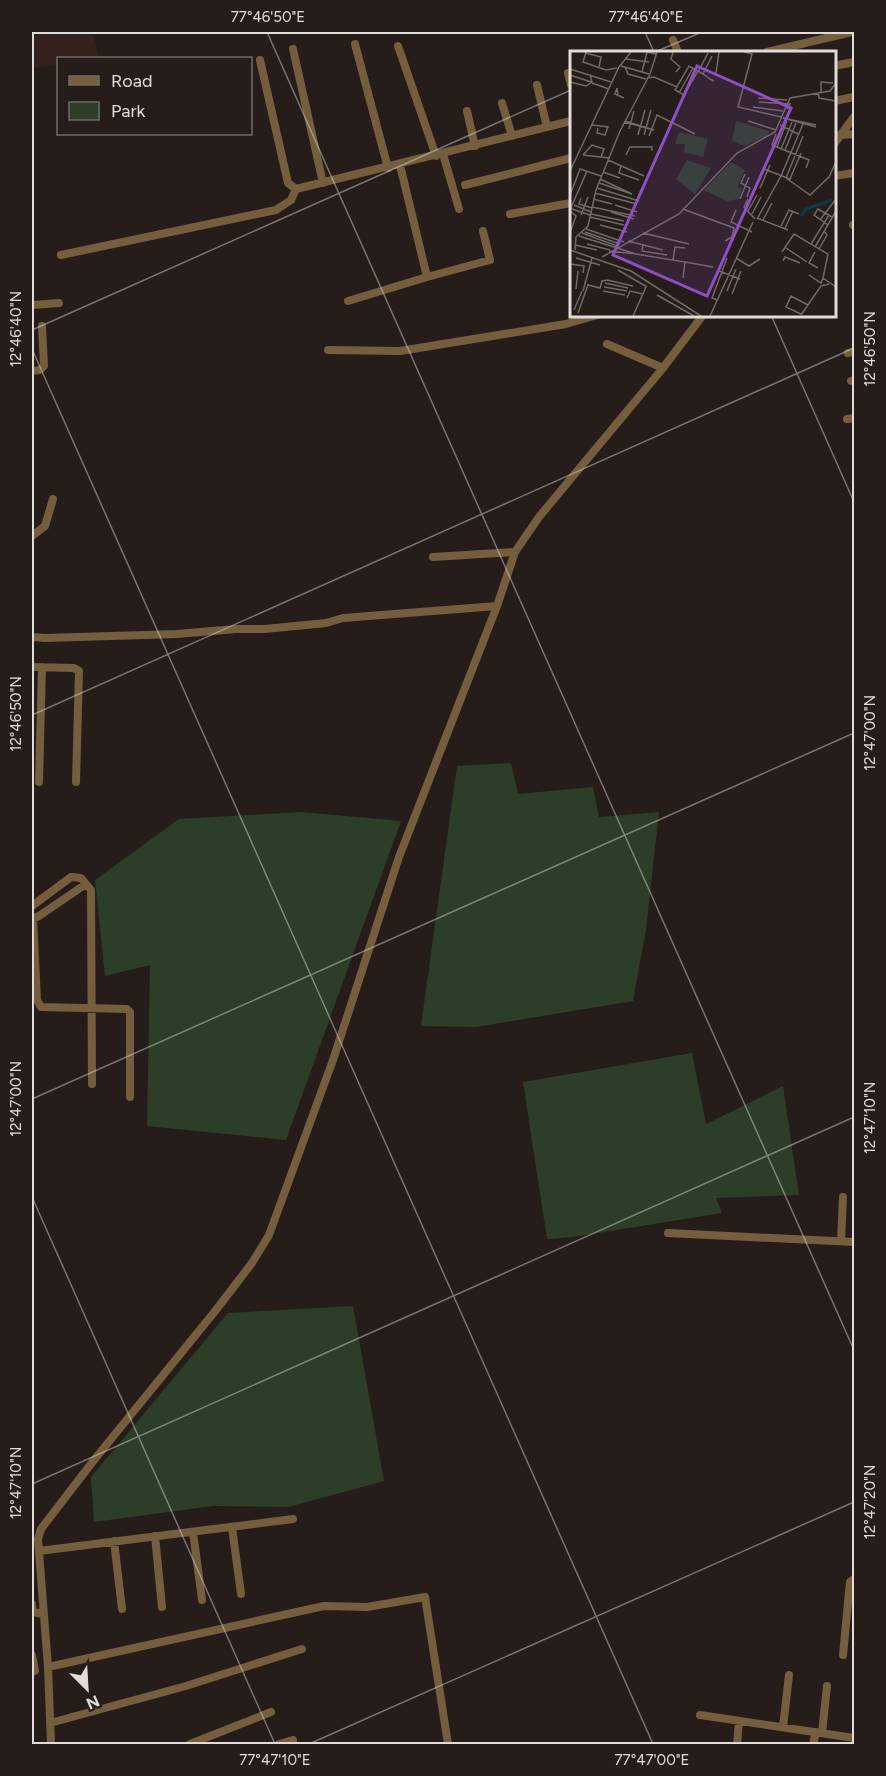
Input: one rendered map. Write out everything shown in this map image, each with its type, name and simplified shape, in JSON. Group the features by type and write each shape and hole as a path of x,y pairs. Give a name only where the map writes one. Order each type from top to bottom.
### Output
{"street":[{"path":"771,51 852,32"},
{"path":"673,40 678,51"},
{"path":"355,44 388,168"},
{"path":"398,46 459,209"},
{"path":"293,50 323,183"},
{"path":"260,60 288,183 296,189 570,121"},
{"path":"835,66 855,62"},
{"path":"568,73 570,81"},
{"path":"537,85 547,127"},
{"path":"835,101 855,97"},
{"path":"502,103 512,136"},
{"path":"466,111 475,146"},
{"path":"835,142 855,117"},
{"path":"840,135 855,134"},
{"path":"465,185 570,158"},
{"path":"400,165 427,277"},
{"path":"835,176 855,173"},
{"path":"61,255 276,210 291,201 296,189"},
{"path":"510,214 570,203"},
{"path":"348,301 490,260 483,231"},
{"path":"32,305 59,303"},
{"path":"328,350 400,351 566,324 594,316"},
{"path":"51,1744 39,1551 40,1532 47,1519 216,1310 252,1263 269,1235 333,1060 399,857 498,606 515,552 539,517 663,368 702,316"},
{"path":"32,371 40,370 44,366 42,326"},
{"path":"607,344 663,368"},
{"path":"32,536 45,526 53,499"},
{"path":"433,556 515,552"},
{"path":"32,637 177,634 265,629 326,623 343,618 498,606"},
{"path":"32,667 74,668 80,674 76,782"},
{"path":"39,782 42,667"},
{"path":"32,906 70,877 81,878 91,890 92,1084"},
{"path":"86,884 32,919 39,1005 41,1007 127,1009 130,1012 130,1097"},
{"path":"841,1241 843,1197"},
{"path":"668,1233 855,1242"},
{"path":"39,1551 293,1519"},
{"path":"232,1527 241,1594"},
{"path":"193,1532 202,1600"},
{"path":"155,1536 162,1606"},
{"path":"114,1541 122,1609"},
{"path":"843,1655 850,1582 855,1579"},
{"path":"48,1667 324,1606 367,1607 425,1597 448,1744"},
{"path":"32,1604 33,1612 43,1614"},
{"path":"50,1723 186,1686 302,1648"},
{"path":"32,1655 35,1671 32,1672"},
{"path":"783,1727 789,1675"},
{"path":"813,1744 819,1732 827,1686"},
{"path":"190,1744 271,1712"},
{"path":"700,1715 855,1738"},
{"path":"737,1744 739,1720"},
{"path":"279,1744 293,1740"}],"shaded area":[{"path":"32,32 93,32 99,57 57,57 57,65 32,68"}],"green space":[{"path":"511,763 518,794 593,787 599,817 659,812 646,930 633,1001 476,1027 421,1026 457,766"},
{"path":"301,812 401,821 286,1140 147,1126 150,965 105,976 95,880 179,819"},
{"path":"692,1053 706,1124 783,1086 799,1195 716,1198 722,1213 573,1237 547,1239 523,1082"},
{"path":"353,1306 384,1481 288,1507 213,1506 94,1522 91,1477 228,1313"}]}
